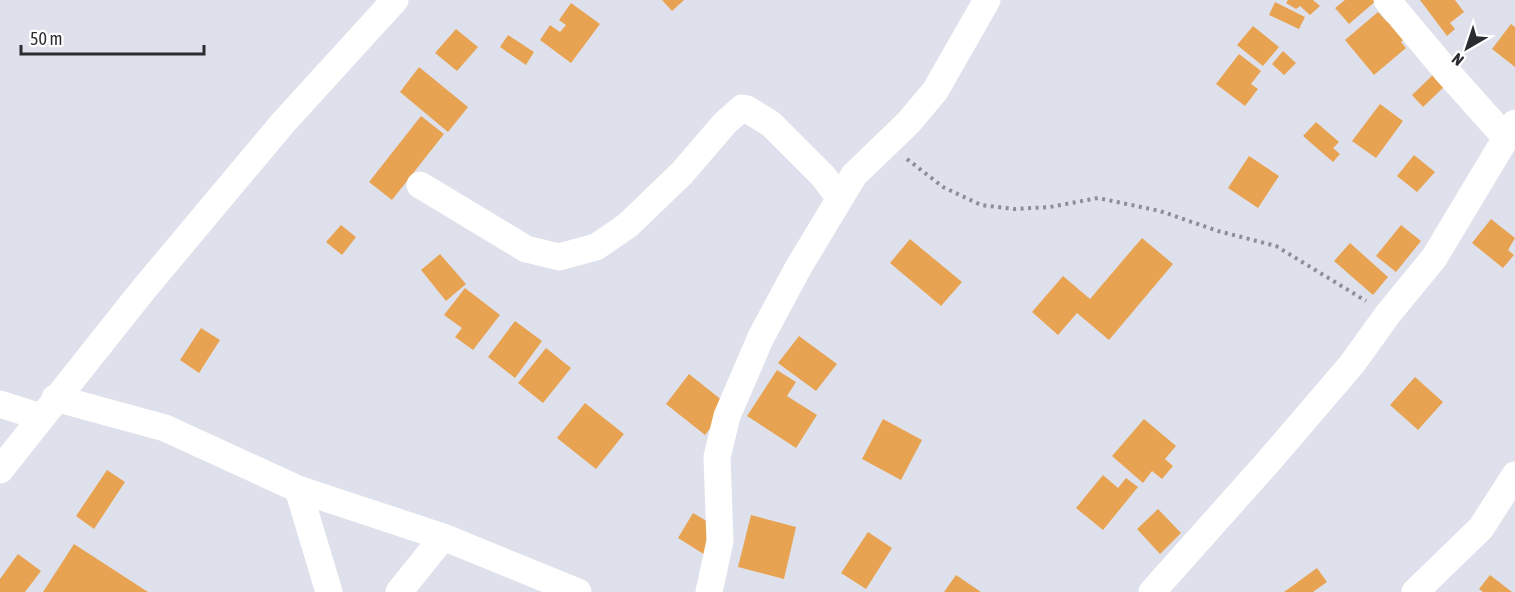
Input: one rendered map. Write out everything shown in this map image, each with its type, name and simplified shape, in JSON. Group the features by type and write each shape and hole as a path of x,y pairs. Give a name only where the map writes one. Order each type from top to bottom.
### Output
{"street":[{"path":"0,470 143,290 282,124 395,0"},
{"path":"709,592 720,541 717,457 727,416 761,337 839,197 854,175 889,142 936,91 987,0"},
{"path":"1152,592 1344,373 1434,258 1511,131 1448,73 1387,0"},
{"path":"420,184 526,249 559,257 596,247 628,225 682,173 724,123 742,108 771,124 823,176 839,197"},
{"path":"0,404 48,408 165,428 298,489 443,537 578,592"},
{"path":"1415,592 1481,528 1515,475"},
{"path":"298,489 329,592"},
{"path":"399,592 443,537"}],"path":[{"path":"889,142 916,168 943,187 981,206 1014,209 1050,207 1098,198 1160,212 1218,231 1276,246 1388,314"}],"building":[{"path":"662,0 684,0 672,11"},
{"path":"1288,0 1313,0 1320,6 1310,15 1300,6 1296,9 1286,3"},
{"path":"1345,0 1377,0 1349,24 1335,8"},
{"path":"1420,0 1455,0 1464,12 1450,23 1455,29 1447,36"},
{"path":"1275,2 1305,17 1299,29 1269,15"},
{"path":"571,3 600,24 571,63 540,40 550,25 560,32 566,25 559,20"},
{"path":"1378,12 1387,22 1396,14 1411,33 1401,42 1406,48 1374,75 1345,40"},
{"path":"1511,24 1515,27 1515,67 1492,49"},
{"path":"1253,26 1279,47 1263,66 1237,45"},
{"path":"456,29 478,47 457,71 435,53"},
{"path":"508,35 534,52 526,65 500,47"},
{"path":"1283,51 1296,63 1284,75 1272,64"},
{"path":"1239,54 1261,71 1251,84 1258,89 1245,106 1216,84"},
{"path":"419,67 468,107 448,132 400,92"},
{"path":"1437,71 1448,83 1423,107 1412,95"},
{"path":"1380,104 1403,121 1376,158 1352,141"},
{"path":"421,116 444,134 392,200 369,182"},
{"path":"1316,122 1339,142 1333,148 1340,154 1333,162 1303,136"},
{"path":"1414,155 1435,172 1417,192 1397,176"},
{"path":"1249,156 1279,176 1258,208 1228,188"},
{"path":"1491,219 1515,238 1508,250 1514,255 1503,268 1472,243"},
{"path":"341,225 356,237 342,255 326,242"},
{"path":"1401,225 1421,241 1396,272 1376,256"},
{"path":"1142,238 1173,264 1109,340 1077,313 1058,335 1032,312 1063,276 1090,299"},
{"path":"910,239 962,282 941,306 890,263"},
{"path":"1350,243 1388,277 1373,295 1334,261"},
{"path":"440,254 466,284 446,301 421,270"},
{"path":"465,288 500,315 473,350 455,337 462,328 444,315"},
{"path":"515,321 542,341 515,378 488,357"},
{"path":"201,328 220,340 199,373 180,360"},
{"path":"799,336 837,364 816,391 778,363"},
{"path":"546,348 571,368 543,403 518,383"},
{"path":"777,370 796,382 787,396 817,415 796,448 747,416"},
{"path":"689,374 728,405 705,435 666,404"},
{"path":"1415,377 1443,402 1418,430 1390,405"},
{"path":"585,403 624,434 596,469 557,438"},
{"path":"883,419 922,440 901,480 862,459"},
{"path":"1144,419 1176,446 1165,459 1173,466 1162,479 1152,471 1143,483 1112,456"},
{"path":"107,470 125,482 94,529 76,516"},
{"path":"1103,475 1118,488 1126,478 1138,487 1103,530 1076,508"},
{"path":"1158,509 1181,533 1160,554 1137,529"},
{"path":"693,513 725,532 710,558 678,538"},
{"path":"751,515 796,527 784,579 738,567"},
{"path":"868,532 892,548 866,589 841,573"},
{"path":"74,544 148,592 43,592"},
{"path":"18,554 41,571 25,592 0,592 0,579"},
{"path":"1317,568 1327,582 1313,592 1284,592"},
{"path":"956,575 981,592 944,592"},
{"path":"1490,575 1512,592 1483,592 1479,589"}]}
